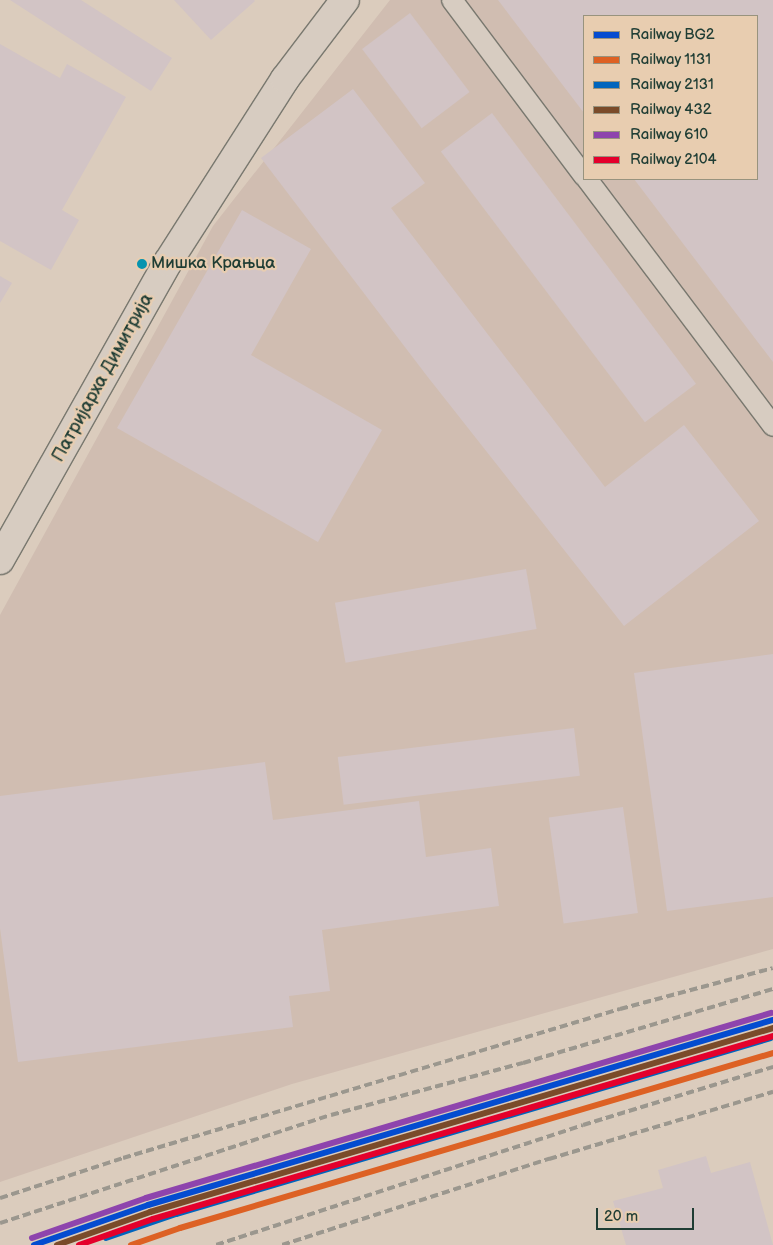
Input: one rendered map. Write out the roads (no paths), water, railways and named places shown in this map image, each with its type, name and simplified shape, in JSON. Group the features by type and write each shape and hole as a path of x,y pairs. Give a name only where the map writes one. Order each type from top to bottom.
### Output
{"main road":[{"name":"Патријарха Димитрија","path":"0,560 168,262 285,80 345,0"}],"lane":[{"path":"452,0 583,175"},
{"path":"588,180 773,426"}],"railway":[{"path":"0,1198 123,1158 620,1009 773,968"},
{"path":"0,1223 331,1115 523,1063 773,989"},
{"path":"216,1245 583,1125 773,1067"},
{"path":"282,1245 549,1159 773,1092"}],"rail line":[{"name":"610","path":"32,1238 146,1198 771,1013"},
{"name":"BG2","path":"34,1245 148,1205 773,1020"},
{"name":"432","path":"57,1245 150,1212 773,1028"},
{"name":"2104","path":"79,1245 153,1219 773,1036"},
{"name":"2131","path":"106,1238 176,1214 771,1038"},
{"name":"1131","path":"131,1245 180,1228 773,1053"}],"place":[{"name":"Мишка Крањца","path":"142,264"}]}
